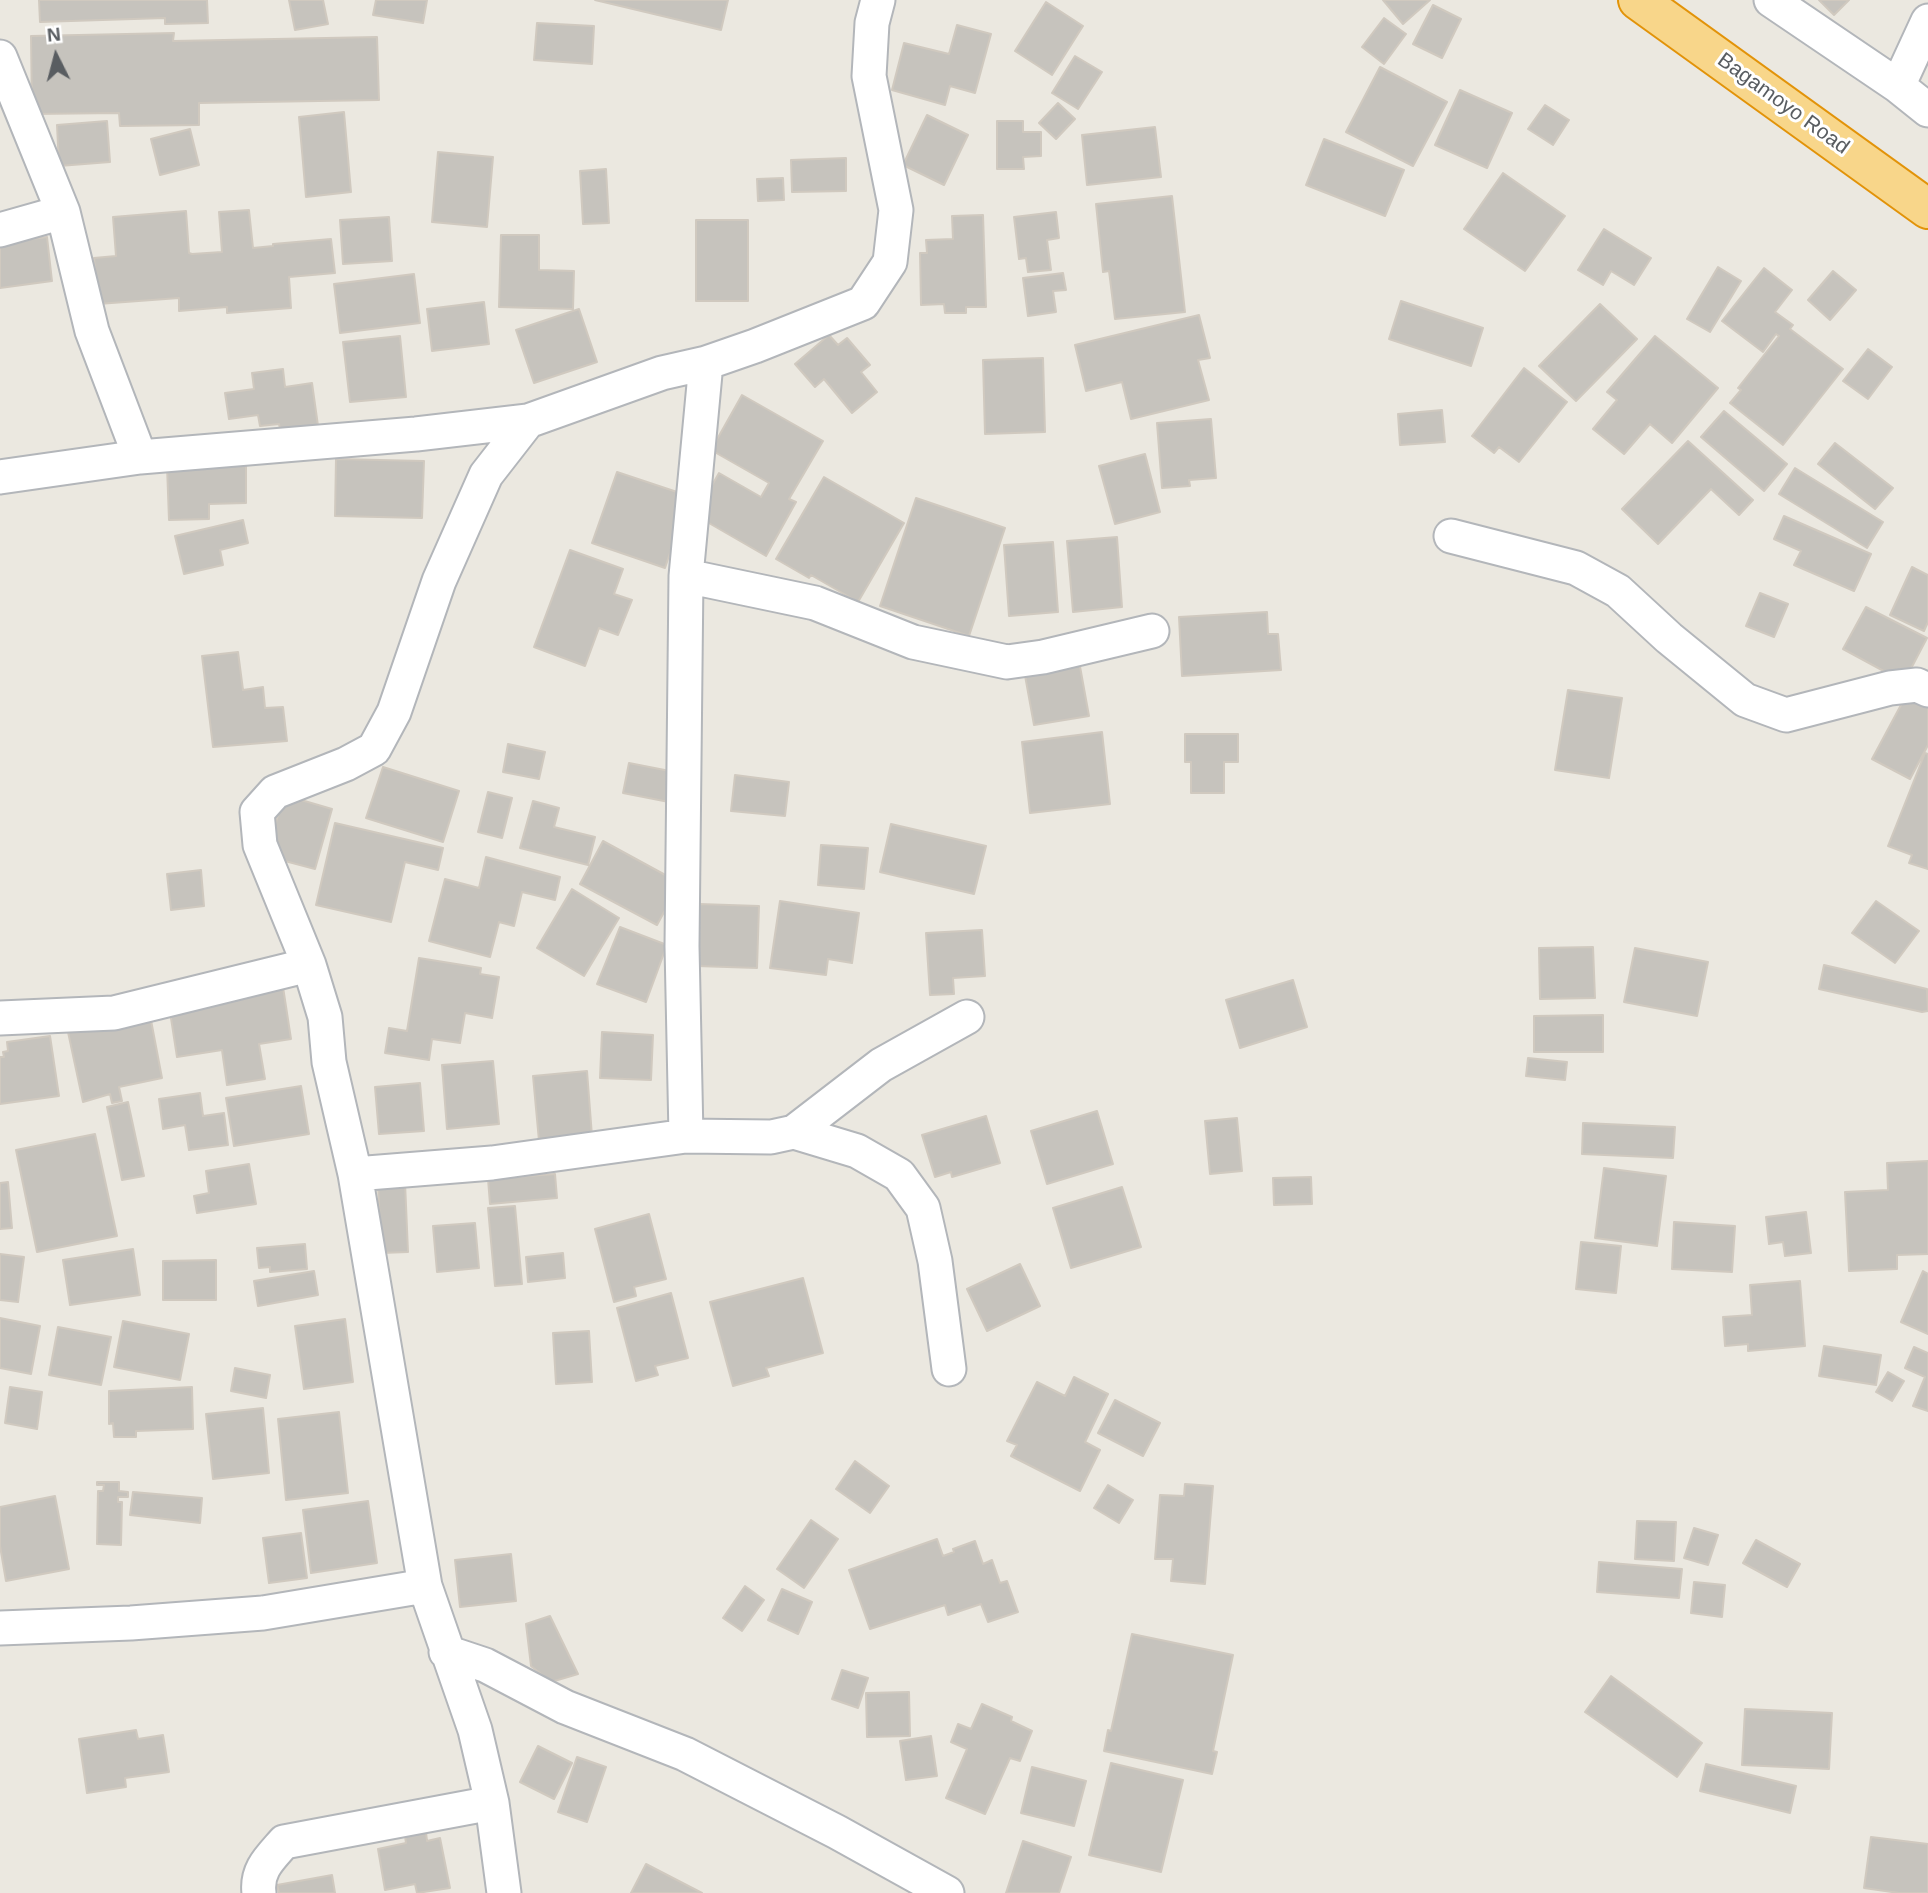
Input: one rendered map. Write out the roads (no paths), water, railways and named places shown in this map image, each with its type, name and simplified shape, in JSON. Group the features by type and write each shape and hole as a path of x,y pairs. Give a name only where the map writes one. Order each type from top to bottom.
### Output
{"highway":[{"name":"Bagamoyo Road","path":"1638,0 1926,205"}],"street":[{"path":"0,478 140,457 416,434 528,421 662,373 706,363 755,346 863,303 890,262 897,210 869,76 872,23 878,0"},
{"path":"1771,0 1898,86 1928,110"},
{"path":"1898,86 1928,22"},
{"path":"0,57 63,212 92,331 140,457"},
{"path":"0,229 63,212"},
{"path":"686,1136 682,946 686,576 706,363"},
{"path":"504,1893 492,1803 475,1730 425,1586 355,1174 329,1062 325,1017 309,965 260,845 257,812 275,792 346,764 374,749 394,712 439,581 486,475 528,421"},
{"path":"1451,536 1576,568 1618,591 1669,638 1745,700 1786,715 1890,688 1917,685 1928,690"},
{"path":"686,576 815,603 913,642 1007,662 1043,657 1152,631"},
{"path":"0,1018 114,1013 309,965"},
{"path":"355,1174 492,1163 686,1136 771,1137 794,1132 881,1065 967,1017"},
{"path":"794,1132 857,1150 899,1175 923,1208 935,1261 948,1369"},
{"path":"0,1628 131,1623 263,1613 425,1586"},
{"path":"446,1652 485,1665 565,1707 685,1754 837,1832 947,1893"},
{"path":"260,1893 258,1883 264,1865 284,1843 492,1803"}]}
